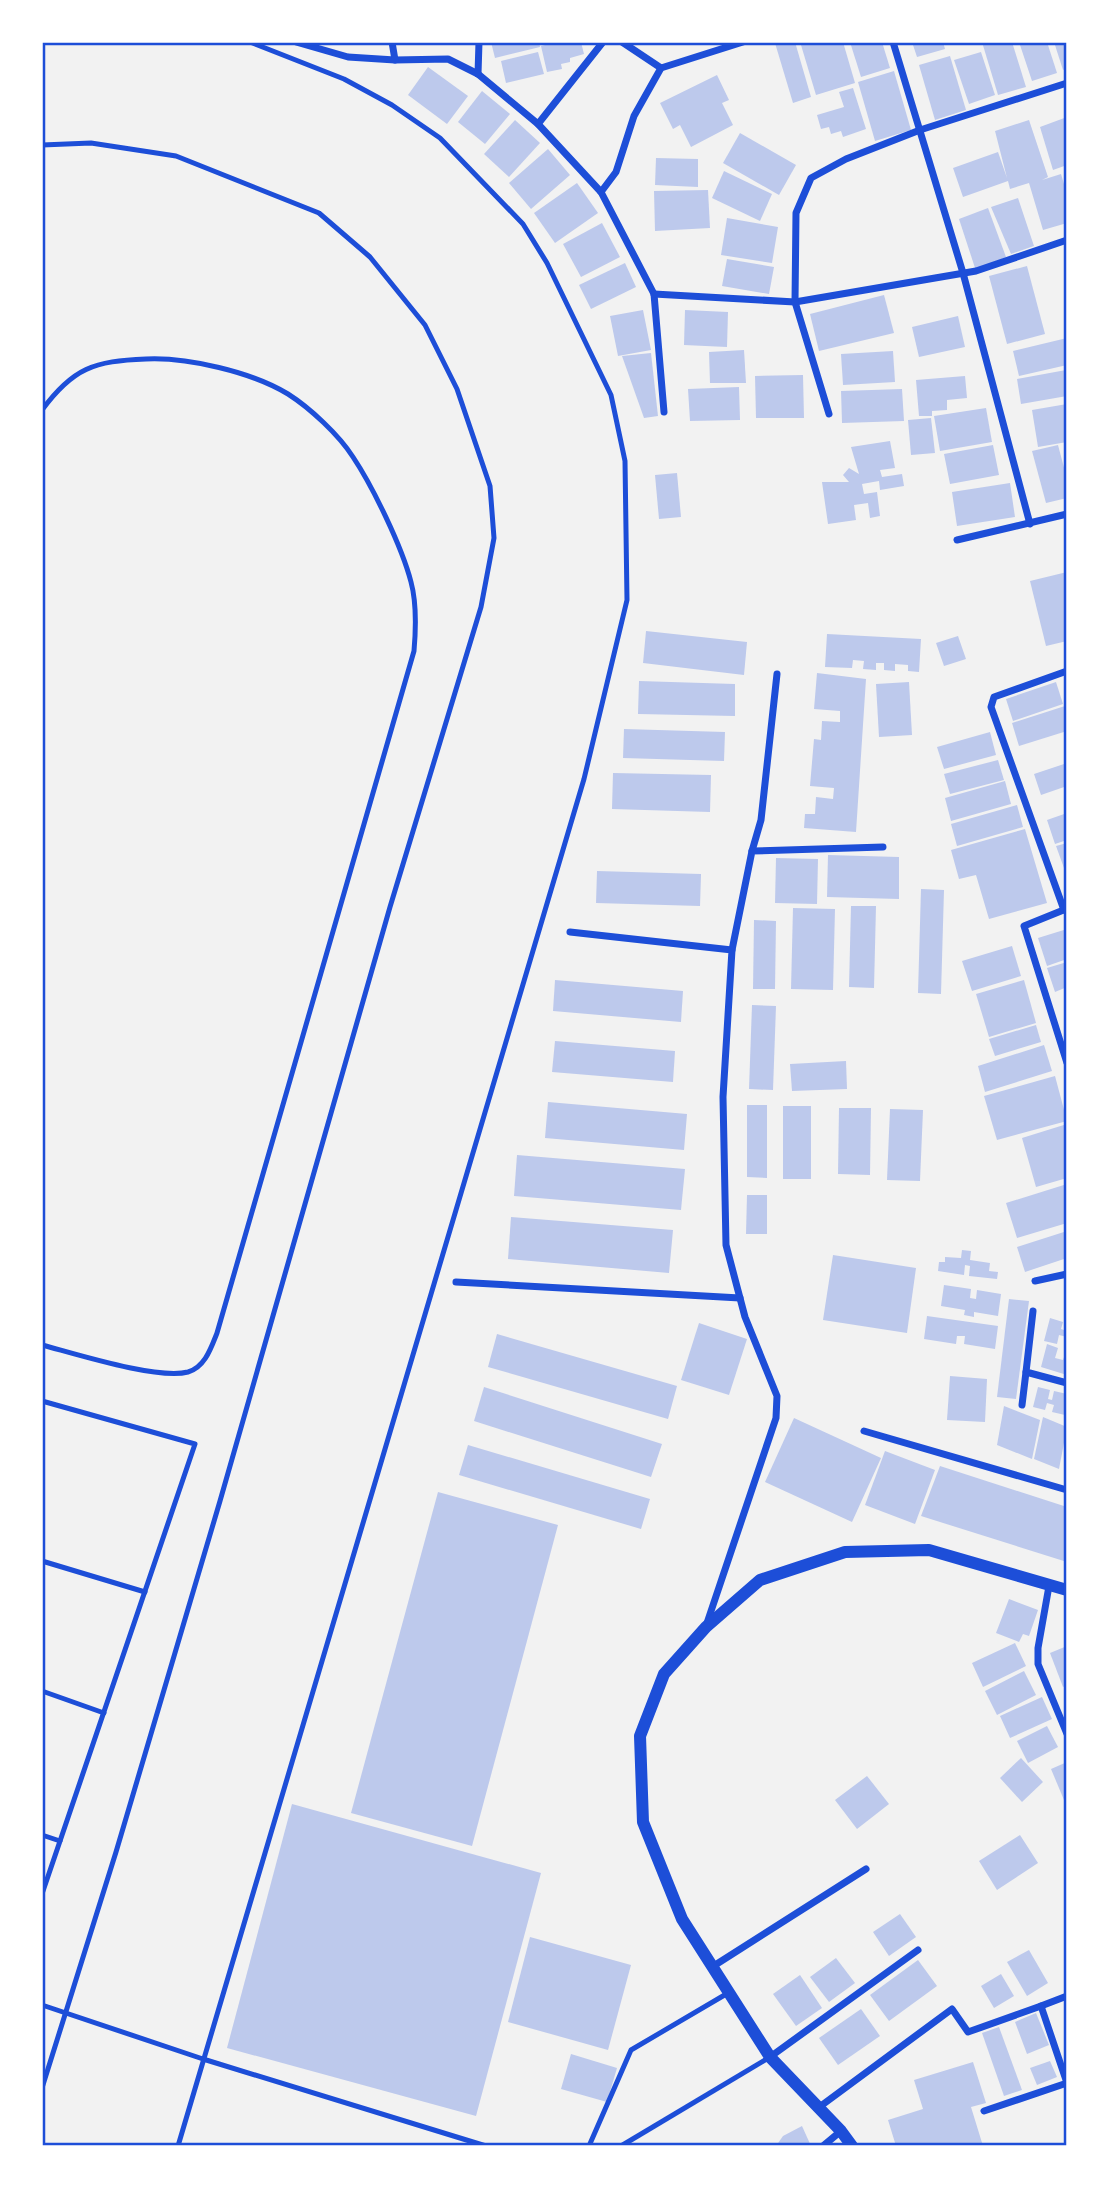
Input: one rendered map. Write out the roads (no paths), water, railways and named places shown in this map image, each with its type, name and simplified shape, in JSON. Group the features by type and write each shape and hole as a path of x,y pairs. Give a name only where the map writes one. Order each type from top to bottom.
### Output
{"street":[{"path":"296,42 348,57 448,59 478,74 538,124 601,192 654,294 664,412"},
{"path":"392,42 395,60"},
{"path":"478,74 479,42"},
{"path":"538,124 603,42"},
{"path":"622,42 661,68"},
{"path":"601,192 616,172 634,116 661,68 743,42"},
{"path":"893,42 963,273 1030,524"},
{"path":"829,414 795,302 796,213 811,178 846,159 920,130 1067,83"},
{"path":"654,294 795,302 976,271 1067,240"},
{"path":"957,540 1067,514"},
{"path":"1067,671 994,696 991,707 1065,910 1024,926 1067,1063"},
{"path":"706,1627 776,1418 777,1396 745,1317 726,1245 723,1097 732,950 761,820 777,674"},
{"path":"752,851 883,847"},
{"path":"570,932 732,950"},
{"path":"1035,1281 1067,1274"},
{"path":"456,1282 740,1298"},
{"path":"1022,1405 1033,1311"},
{"path":"1026,1372 1067,1383"},
{"path":"864,1431 1067,1490"},
{"path":"852,2146 770,2057 682,1919 643,1822 640,1736 664,1674 706,1627 760,1580 845,1552 929,1550 1067,1590"},
{"path":"1049,1586 1038,1648 1038,1664 1067,1734"},
{"path":"712,1967 866,1869"},
{"path":"770,2057 918,1950"},
{"path":"818,2108 952,2009 968,2032 1067,1996"},
{"path":"984,2111 1067,2083 1041,2006"},
{"path":"823,2146 841,2131"}],"lane":[{"path":"178,2146 580,792 626,600 625,461 611,395 547,263 523,224 440,138 392,105 344,79 250,42"},
{"path":"42,145 91,143 176,156 319,213 370,257 425,325 457,389 490,486 494,538 481,607 387,920 174,1657 42,2088"},
{"path":"42,410 57,390 79,371 118,360 171,357 239,373 288,394 317,417 352,456 390,525 412,582 416,623 414,651 217,1334 207,1357 190,1371 156,1373 42,1346"},
{"path":"42,1401 195,1444 42,1894"},
{"path":"42,1561 145,1592"},
{"path":"42,1691 104,1713"},
{"path":"42,1835 60,1841"},
{"path":"589,2146 631,2050 729,1992"},
{"path":"42,2005 203,2059 486,2146"},
{"path":"621,2146 770,2057"}]}
